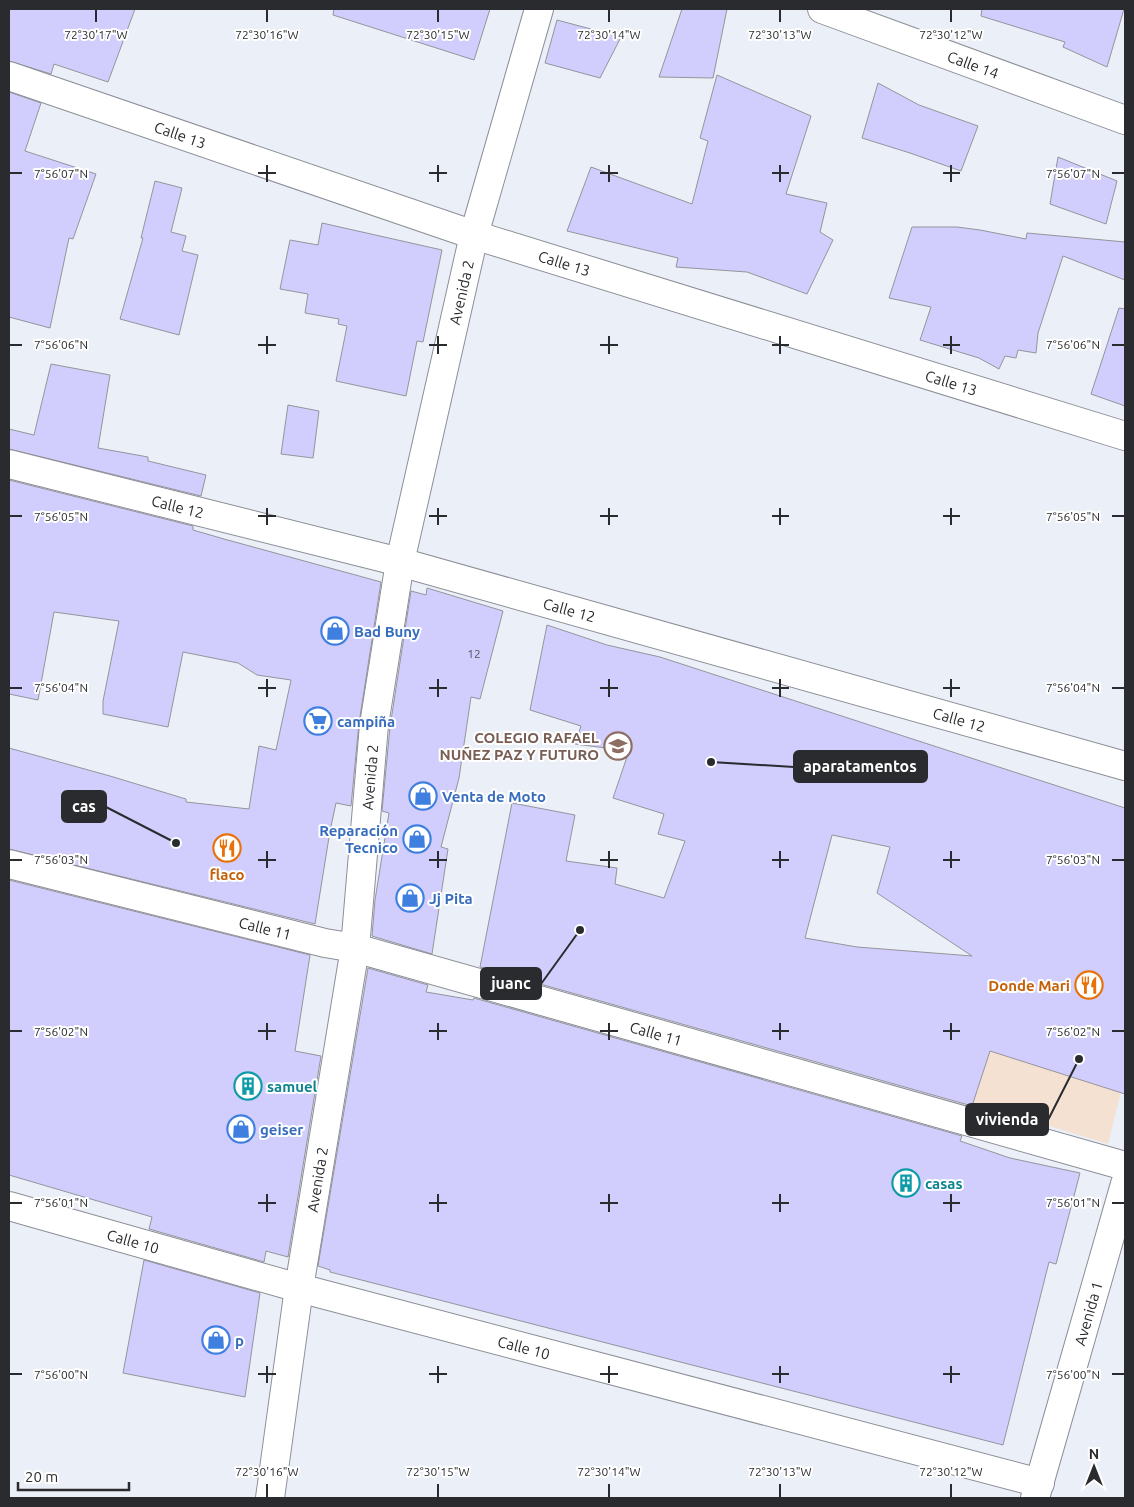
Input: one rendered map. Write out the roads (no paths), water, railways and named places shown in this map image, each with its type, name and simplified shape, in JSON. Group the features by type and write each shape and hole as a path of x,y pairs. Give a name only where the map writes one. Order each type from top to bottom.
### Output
{"street":[{"name":"Avenida 2","path":"270,1498 299,1288 355,948 374,725 400,562 474,235 539,9"},
{"name":"Calle 14","path":"822,9 1125,120"},
{"name":"Calle 13","path":"9,76 474,235 1125,436"},
{"name":"Calle 12","path":"9,464 400,562 1125,766"},
{"name":"Calle 11","path":"9,864 325,943 355,948 1125,1166"},
{"name":"Avenida 1","path":"1038,1490 1125,1184"},
{"name":"Calle 10","path":"9,1206 299,1288 1038,1490"}],"place":[{"name":"Bad Buny","path":"335,631"},
{"name":"campiña","path":"318,721"},
{"name":"COLEGIO RAFAEL NUÑEZ PAZ Y FUTURO","path":"618,746"},
{"name":"aparatamentos","path":"711,762"},
{"name":"Venta de Moto","path":"423,796"},
{"name":"Reparación Tecnico","path":"417,839"},
{"name":"cas","path":"176,843"},
{"name":"flaco","path":"227,848"},
{"name":"Jj Pita","path":"410,898"},
{"name":"juanc","path":"580,930"},
{"name":"Donde Mari","path":"1089,985"},
{"name":"vivienda","path":"1079,1059"},
{"name":"samuel","path":"248,1086"},
{"name":"geiser","path":"241,1129"},
{"name":"casas","path":"906,1183"},
{"name":"p","path":"216,1340"}]}
